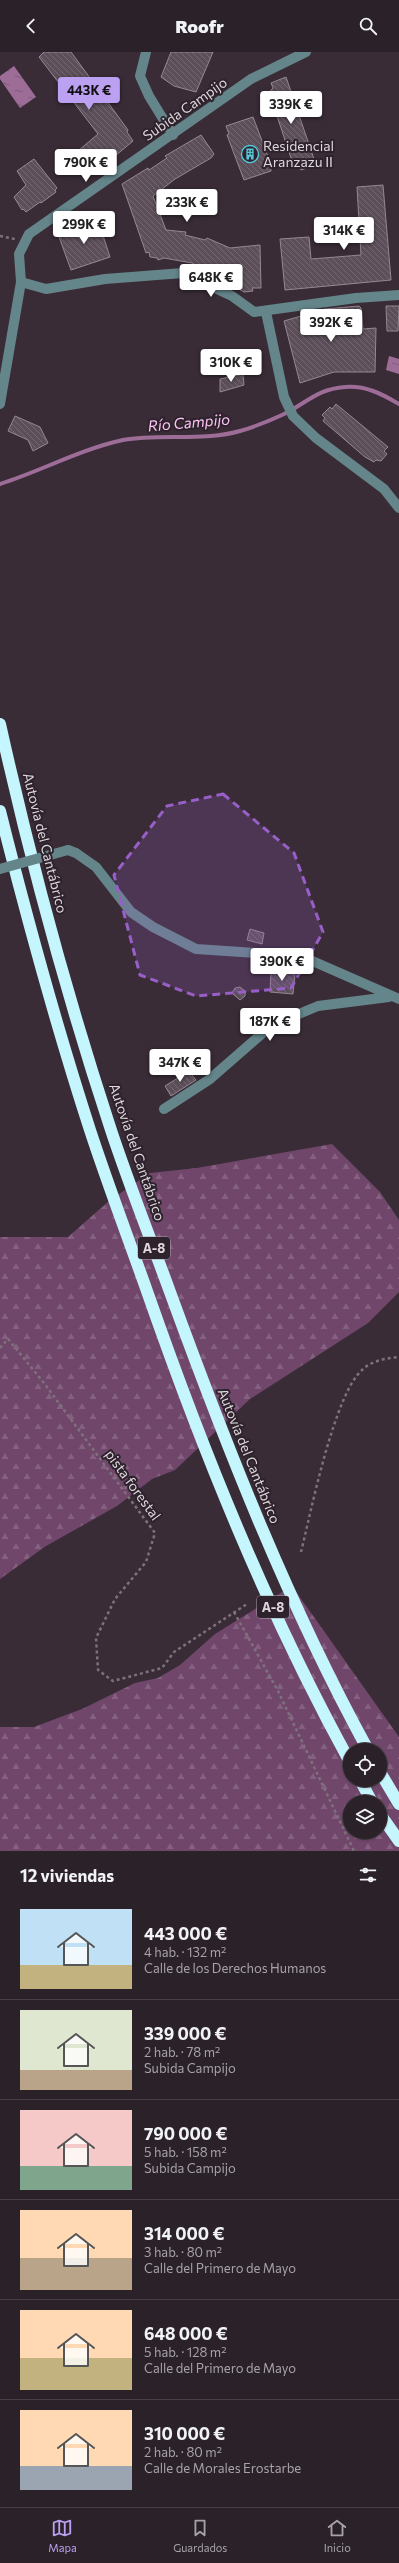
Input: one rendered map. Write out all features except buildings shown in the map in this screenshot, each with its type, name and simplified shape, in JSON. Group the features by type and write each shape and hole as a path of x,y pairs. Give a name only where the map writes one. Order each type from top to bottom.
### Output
{"highway":[{"name":"Autovía del Cantábrico","path":"0,724 67,984 110,1127 212,1407 251,1503 295,1604 340,1699 364,1743"},
{"name":"A-8","path":"0,811 47,990 91,1132 189,1409 275,1612 320,1708 343,1749"},
{"path":"387,1784 399,1804"},
{"path":"387,1824 399,1841"}],"street":[{"path":"146,52 140,76 149,96 173,134"},
{"name":"Subida Campijo","path":"0,404 20,282 19,254 29,234 251,79 306,52"},
{"path":"20,282 46,289 105,279 183,273 232,296 254,312 266,312 334,301 399,294"},
{"path":"266,312 284,397 293,416 316,438 384,489 399,508"},
{"path":"0,869 68,850 76,852 96,866 131,912 153,927 196,949 301,956 394,998"},
{"path":"164,1110 210,1079 265,1031 289,1018 318,1006 394,998"}],"path":[{"path":"0,236 25,241"},
{"name":"pista forestal","path":"0,1348 8,1340 44,1383 155,1533 146,1562 115,1599 96,1638 98,1670 114,1681 162,1668 174,1652 234,1612"},
{"path":"301,1552 330,1437 346,1396 361,1370 373,1362 399,1357"},
{"path":"247,1604 234,1612 278,1691 354,1851"}],"highlighted area":[{"path":"223,794 294,853 323,932 291,988 196,996 140,975 114,875 167,806"}],"green space":[{"path":"332,1144 380,1192 399,1220 399,1292 368,1323 250,1399 175,1470 152,1479 117,1506 46,1546 0,1579 0,1237 68,1237 109,1201 150,1173 197,1168"},
{"path":"292,1586 399,1737 399,1851 0,1851 0,1727 34,1727 82,1709 135,1683 158,1678 180,1665 215,1634"}],"water":[{"path":"14,66 36,97 20,108 0,79 0,76"},
{"path":"389,356 399,359 399,374 386,370"}],"waterway":[{"name":"Río Campijo","path":"0,484 76,454 123,440 152,437 211,436 240,431 277,417 319,394 335,388 359,387 380,394 399,404"}],"place":[{"name":"Residencial Aranzazu II","path":"250,154"}]}
